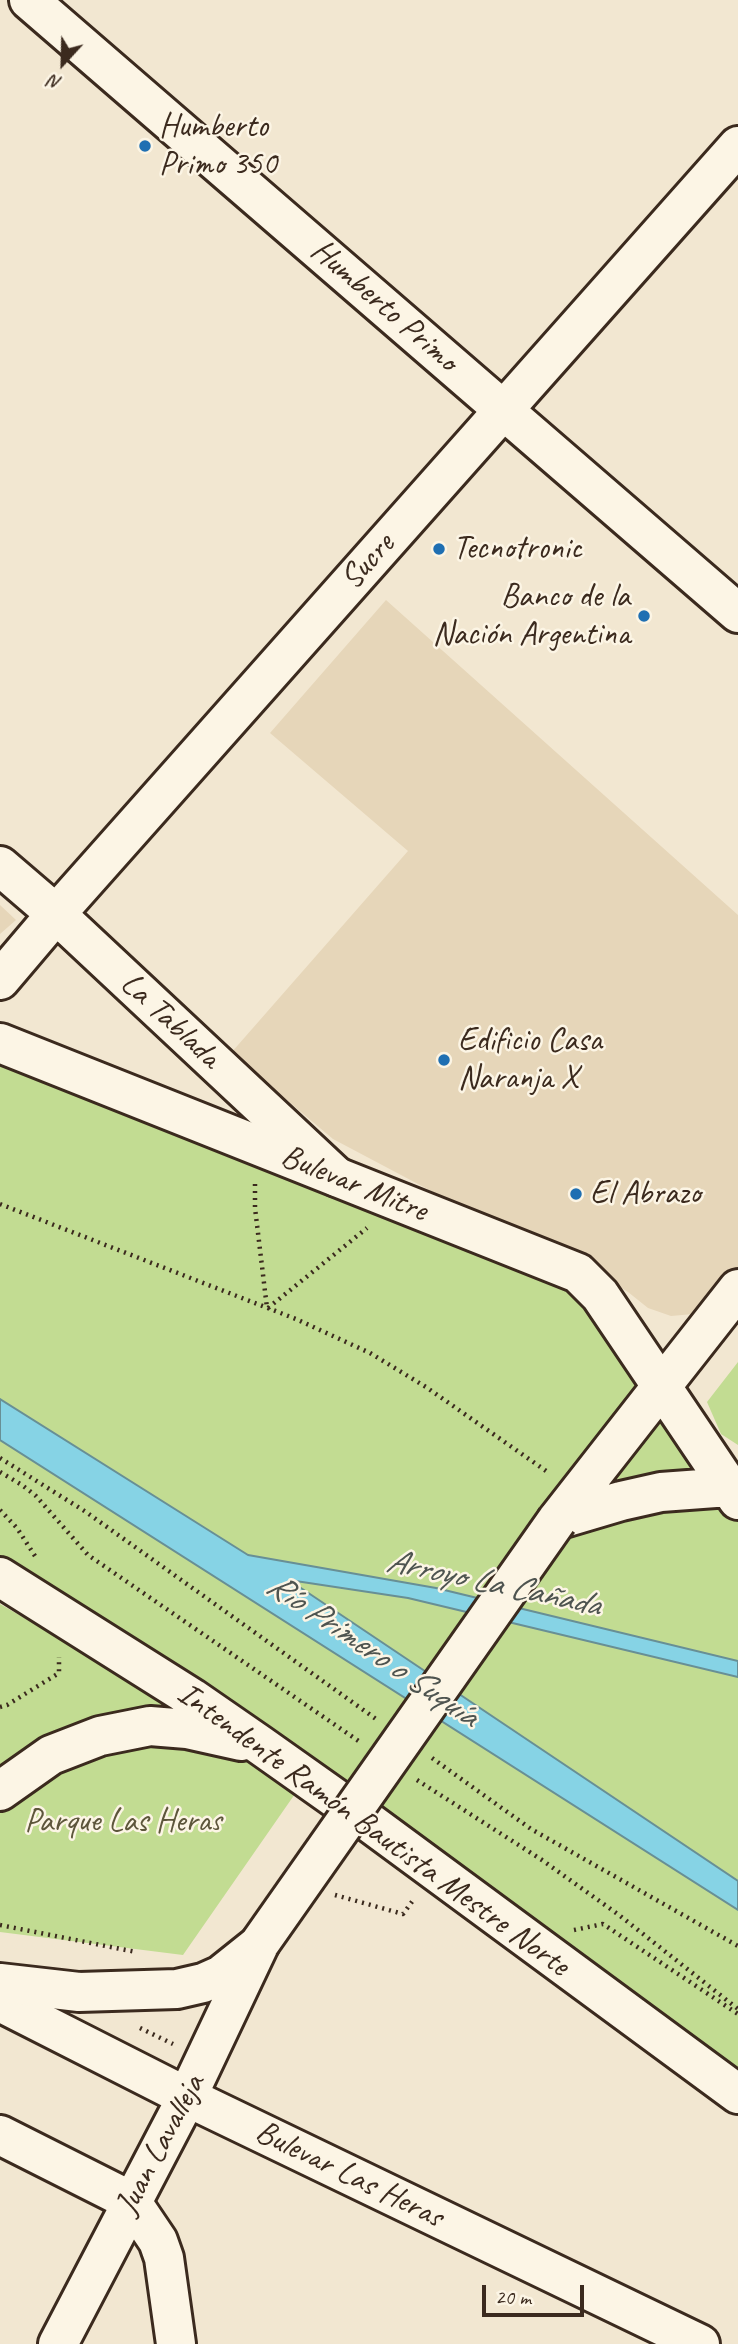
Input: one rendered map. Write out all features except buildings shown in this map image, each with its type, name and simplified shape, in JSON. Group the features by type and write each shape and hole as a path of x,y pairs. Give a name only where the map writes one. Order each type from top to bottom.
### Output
{"main road":[{"name":"Humberto Primo","path":"29,0 738,612"},
{"name":"Sucre","path":"0,981 56,914 738,146"},
{"name":"La Tablada","path":"0,866 56,914 337,1177"},
{"name":"Bulevar Mitre","path":"0,1043 578,1273 600,1295 735,1491"},
{"path":"0,1983 79,1992 177,1989 203,1983 221,1975 260,1943 557,1520 661,1387 733,1302"},
{"path":"557,1520 660,1492 735,1491"},
{"name":"Intendente Ramón Bautista Mestre Norte","path":"0,1577 192,1698 260,1745 738,2094"},
{"path":"0,1791 51,1755 100,1736 150,1726 187,1729 260,1745"},
{"name":"Juan Lavalleja","path":"58,2344 187,2097 260,1943"},
{"name":"Bulevar Las Heras","path":"0,2002 187,2097 685,2341"},
{"path":"0,2135 131,2202 159,2241 164,2258 176,2344"}],"path":[{"path":"254,1180 267,1309"},
{"path":"0,1204 296,1319 370,1353 426,1387 549,1473 580,1490"},
{"path":"267,1309 348,1243"},
{"path":"0,1458 86,1512 386,1726"},
{"path":"0,1510 17,1528 36,1559"},
{"path":"0,1707 59,1673 60,1660 56,1652"},
{"path":"431,1758 531,1829 738,1946"},
{"path":"300,1886 403,1914"},
{"path":"572,1930 603,1924 738,2014"},
{"path":"0,1925 142,1953"}],"shaded area":[{"path":"386,600 738,915 738,1289 693,1314 671,1316 648,1308 628,1292 566,1254 435,1193 333,1139 231,1053 408,851 270,733"},
{"path":"0,905 16,920 0,934"}],"green space":[{"path":"0,1043 578,1273 738,1500 738,1881 289,1581 0,1399"},
{"path":"738,1362 738,1445 721,1434 707,1402"},
{"path":"0,1440 738,1910 738,2094 0,1577"},
{"name":"Parque Las Heras","path":"0,1604 148,1689 297,1791 183,1955 0,1932"}],"water":[{"name":"Río Primero o Suquía","path":"0,1399 248,1555 436,1588 738,1661 738,1677 408,1598 289,1580 738,1881 738,1910 0,1440"}],"place":[{"name":"Humberto Primo 350","path":"145,146"},
{"name":"Tecnotronic","path":"439,549"},
{"name":"Banco de la Nación Argentina","path":"644,616"},
{"name":"Edificio Casa Naranja X","path":"444,1060"},
{"name":"El Abrazo","path":"576,1194"}],"water label":[{"name":"Arroyo La Cañada","path":"493,1584"}]}
